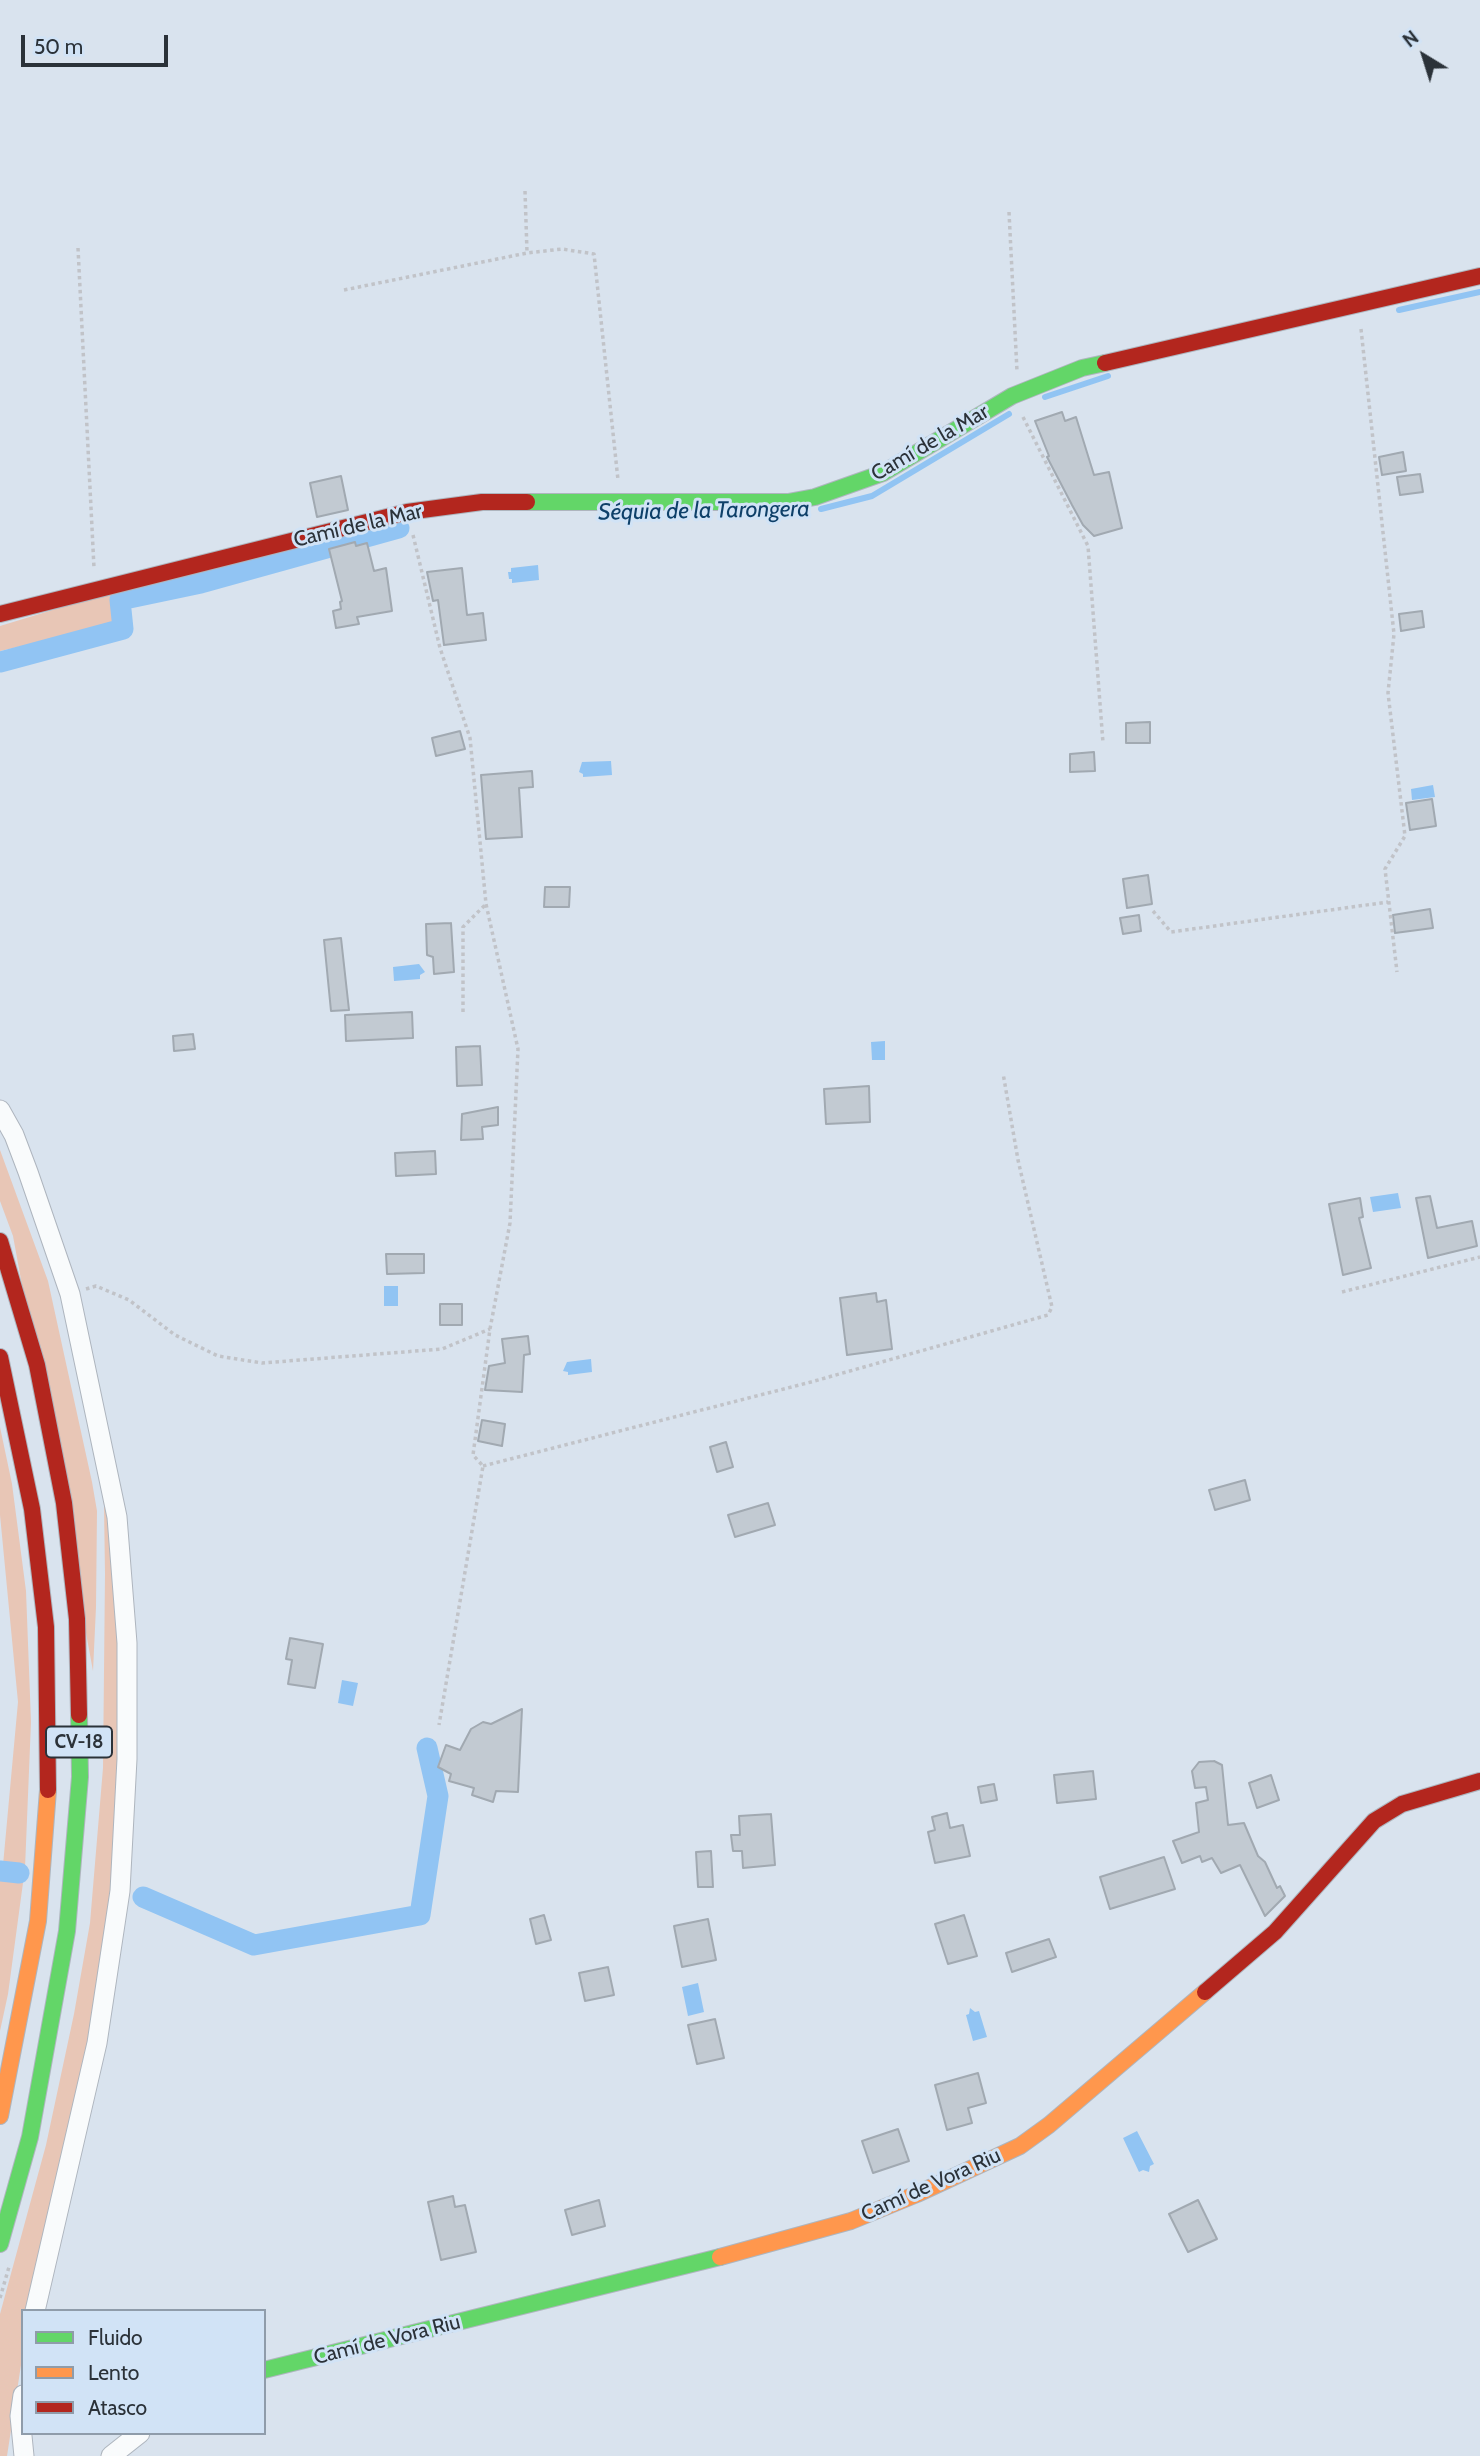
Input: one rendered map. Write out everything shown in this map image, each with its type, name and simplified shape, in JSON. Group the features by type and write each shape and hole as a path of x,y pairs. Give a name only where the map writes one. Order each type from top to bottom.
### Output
{"street":[{"name":"Camí de la Mar","path":"0,614 408,512 482,502 788,502 816,497 883,473 1012,396 1082,368 1480,276"},
{"path":"0,1110 14,1135 70,1294 117,1517 127,1643 127,1759 120,1891 97,2043 35,2309"},
{"name":"CV-18","path":"0,1241 37,1365 64,1503 77,1619 80,1777 67,1931 30,2137 0,2244"},
{"name":"CV-18","path":"0,1357 32,1509 46,1627 49,1778 38,1921 0,2116"},
{"name":"Camí de Vora Riu","path":"266,2370 654,2275 851,2221 975,2168 1020,2146 1049,2125 1264,1941 1374,1821 1402,1804 1480,1781"},
{"path":"22,2435 24,2456"},
{"path":"111,2456 137,2435"}],"path":[{"path":"525,191 527,253"},
{"path":"1009,212 1017,376 1012,396 1088,546 1103,743"},
{"path":"78,248 95,590"},
{"path":"344,290 527,253 562,248 594,254 621,502"},
{"path":"1358,306 1394,634 1388,693 1405,836 1385,869 1397,972"},
{"path":"408,512 440,648 470,737 486,904 517,1049 510,1223 490,1329 473,1455 483,1466"},
{"path":"1153,911 1171,932 1388,902"},
{"path":"463,1012 463,927 486,904"},
{"path":"483,1466 811,1382 1048,1315 1052,1307 1018,1160 1003,1073"},
{"path":"1342,1292 1480,1257"},
{"path":"70,1294 96,1286 129,1300 175,1335 218,1356 262,1363 442,1349 490,1329"},
{"path":"439,1725 483,1466"}],"shaded area":[{"path":"112,592 118,625 0,651 0,626"},
{"path":"0,1150 48,1281 92,1482 97,1511 93,1671 13,1236 0,1201"},
{"path":"0,1427 12,1484 26,1591 31,1722 25,1868 8,1994 0,2031 0,1878 18,1702 0,1515"},
{"path":"101,1484 108,1505 117,1594 120,1725 111,1903 89,2047 29,2309 21,2309 21,2365 7,2456 0,2456 0,2314 46,2145 90,1923 103,1768 104,1505"}],"water":[{"path":"538,565 539,580 512,583 512,579 509,579 508,572 511,572 511,568"},
{"path":"611,761 612,775 583,777 579,772 582,762"},
{"path":"1433,785 1435,797 1412,800 1411,789"},
{"path":"419,964 425,972 420,975 420,979 394,981 393,967"},
{"path":"885,1041 885,1060 872,1060 871,1042"},
{"path":"1398,1193 1401,1208 1373,1212 1370,1197"},
{"path":"384,1286 398,1286 398,1306 384,1306"},
{"path":"591,1359 592,1372 568,1375 568,1372 563,1371 567,1362"},
{"path":"342,1680 358,1683 353,1706 338,1703"},
{"path":"698,1983 704,2012 688,2016 682,1987"},
{"path":"970,2008 975,2012 979,2011 987,2037 973,2041 966,2015 969,2014"},
{"path":"1137,2131 1154,2164 1150,2166 1149,2172 1139,2172 1123,2138"}],"building":[{"path":"1062,412 1065,421 1076,417 1094,475 1109,472 1122,528 1094,536 1083,525 1047,457 1049,456 1035,421"},
{"path":"1403,452 1406,471 1382,475 1379,457"},
{"path":"1420,474 1423,492 1400,495 1397,477"},
{"path":"341,476 348,510 317,517 310,483"},
{"path":"355,542 356,546 367,543 374,571 386,568 392,611 357,617 359,624 336,628 333,611 341,609 342,601 329,549"},
{"path":"462,568 467,615 483,613 486,640 444,645 438,600 433,601 427,572"},
{"path":"1422,611 1424,627 1401,631 1399,614"},
{"path":"1150,722 1150,743 1126,743 1126,723"},
{"path":"460,731 465,749 436,756 432,738"},
{"path":"1094,752 1095,771 1070,772 1070,754"},
{"path":"532,771 533,787 519,788 522,837 486,839 481,775"},
{"path":"1432,799 1436,826 1410,830 1406,803"},
{"path":"1148,875 1152,904 1127,908 1123,879"},
{"path":"545,887 570,887 569,907 544,907"},
{"path":"1430,909 1433,928 1395,933 1393,915"},
{"path":"1139,915 1141,931 1123,934 1120,918"},
{"path":"451,923 454,972 434,974 433,957 427,955 426,924"},
{"path":"341,938 349,1010 331,1011 324,940"},
{"path":"412,1012 413,1038 346,1041 345,1015"},
{"path":"193,1034 195,1049 174,1051 173,1036"},
{"path":"480,1046 482,1085 457,1086 456,1047"},
{"path":"869,1086 870,1122 826,1124 824,1089"},
{"path":"498,1107 498,1125 482,1127 483,1139 461,1140 462,1114"},
{"path":"435,1151 436,1174 396,1176 395,1153"},
{"path":"1430,1196 1437,1228 1472,1221 1477,1246 1428,1258 1416,1198"},
{"path":"1360,1198 1363,1217 1359,1218 1371,1268 1343,1275 1329,1204"},
{"path":"386,1254 424,1254 424,1273 387,1274"},
{"path":"876,1293 877,1302 886,1300 892,1349 847,1355 840,1298"},
{"path":"440,1304 462,1304 462,1325 440,1325"},
{"path":"528,1336 530,1354 524,1355 522,1392 485,1390 489,1366 505,1363 502,1339"},
{"path":"482,1420 505,1424 502,1446 478,1441"},
{"path":"726,1442 733,1467 717,1472 710,1447"},
{"path":"1245,1480 1250,1500 1215,1510 1209,1490"},
{"path":"768,1503 775,1525 735,1537 728,1515"},
{"path":"290,1638 323,1644 315,1688 288,1684 292,1660 286,1659"},
{"path":"522,1709 518,1792 496,1791 493,1802 472,1795 474,1788 449,1781 451,1774 438,1767 446,1745 460,1750 471,1729 483,1722 491,1724"},
{"path":"1214,1761 1222,1765 1228,1825 1244,1823 1258,1856 1265,1862 1277,1888 1280,1886 1285,1896 1265,1916 1240,1865 1221,1873 1212,1858 1202,1862 1200,1856 1182,1863 1173,1841 1199,1832 1196,1803 1208,1800 1206,1787 1195,1788 1192,1771 1199,1762"},
{"path":"1093,1771 1096,1799 1057,1803 1054,1775"},
{"path":"1271,1775 1279,1800 1257,1808 1249,1783"},
{"path":"994,1784 997,1800 981,1803 978,1787"},
{"path":"947,1813 950,1828 963,1825 970,1856 935,1863 928,1832 935,1830 932,1817"},
{"path":"771,1814 775,1865 743,1868 742,1851 733,1851 731,1835 740,1835 739,1816"},
{"path":"711,1851 713,1887 698,1887 696,1852"},
{"path":"1164,1857 1175,1889 1110,1909 1100,1877"},
{"path":"544,1915 551,1940 536,1944 530,1919"},
{"path":"964,1915 977,1956 948,1964 935,1924"},
{"path":"708,1919 716,1960 682,1967 674,1926"},
{"path":"1049,1939 1056,1957 1012,1972 1006,1953"},
{"path":"608,1967 614,1995 585,2001 579,1973"},
{"path":"715,2019 724,2058 697,2064 688,2025"},
{"path":"978,2073 986,2103 968,2108 972,2123 947,2130 935,2085"},
{"path":"898,2129 909,2161 873,2173 862,2141"},
{"path":"453,2196 455,2207 465,2205 476,2252 441,2260 428,2202"},
{"path":"599,2200 605,2226 572,2235 565,2210"},
{"path":"1198,2200 1217,2239 1188,2252 1169,2214"}],"waterway":[{"name":"Séquia de la Tarongera","path":"1399,310 1480,292"},
{"name":"Séquia de la Tarongera","path":"1045,397 1108,376"},
{"name":"Séquia de la Tarongera","path":"821,509 872,496 1009,414"},
{"name":"Séquia de la Tarongera","path":"0,662 123,629 120,600 201,583 399,528"},
{"path":"143,1897 254,1945 420,1915 438,1796 427,1748"},
{"path":"0,1871 19,1873"}],"traffic: fast":[{"path":"527,502 788,502 815,497 883,473 1012,396 1082,368 1105,363"},
{"path":"0,2244 30,2137 67,1931 80,1777 79,1715"},
{"path":"266,2370 720,2257"}],"traffic: slow":[{"path":"0,2116 38,1921 48,1790"},
{"path":"720,2257 851,2221 1020,2146 1049,2125 1205,1992"}],"traffic: jam":[{"path":"1105,363 1480,276"},
{"path":"0,614 407,512 482,502 527,502"},
{"path":"0,1241 37,1365 64,1503 77,1619 79,1715"},
{"path":"0,1357 32,1509 46,1627 48,1790"},
{"path":"1205,1992 1275,1932 1374,1821 1402,1804 1480,1781"}]}
